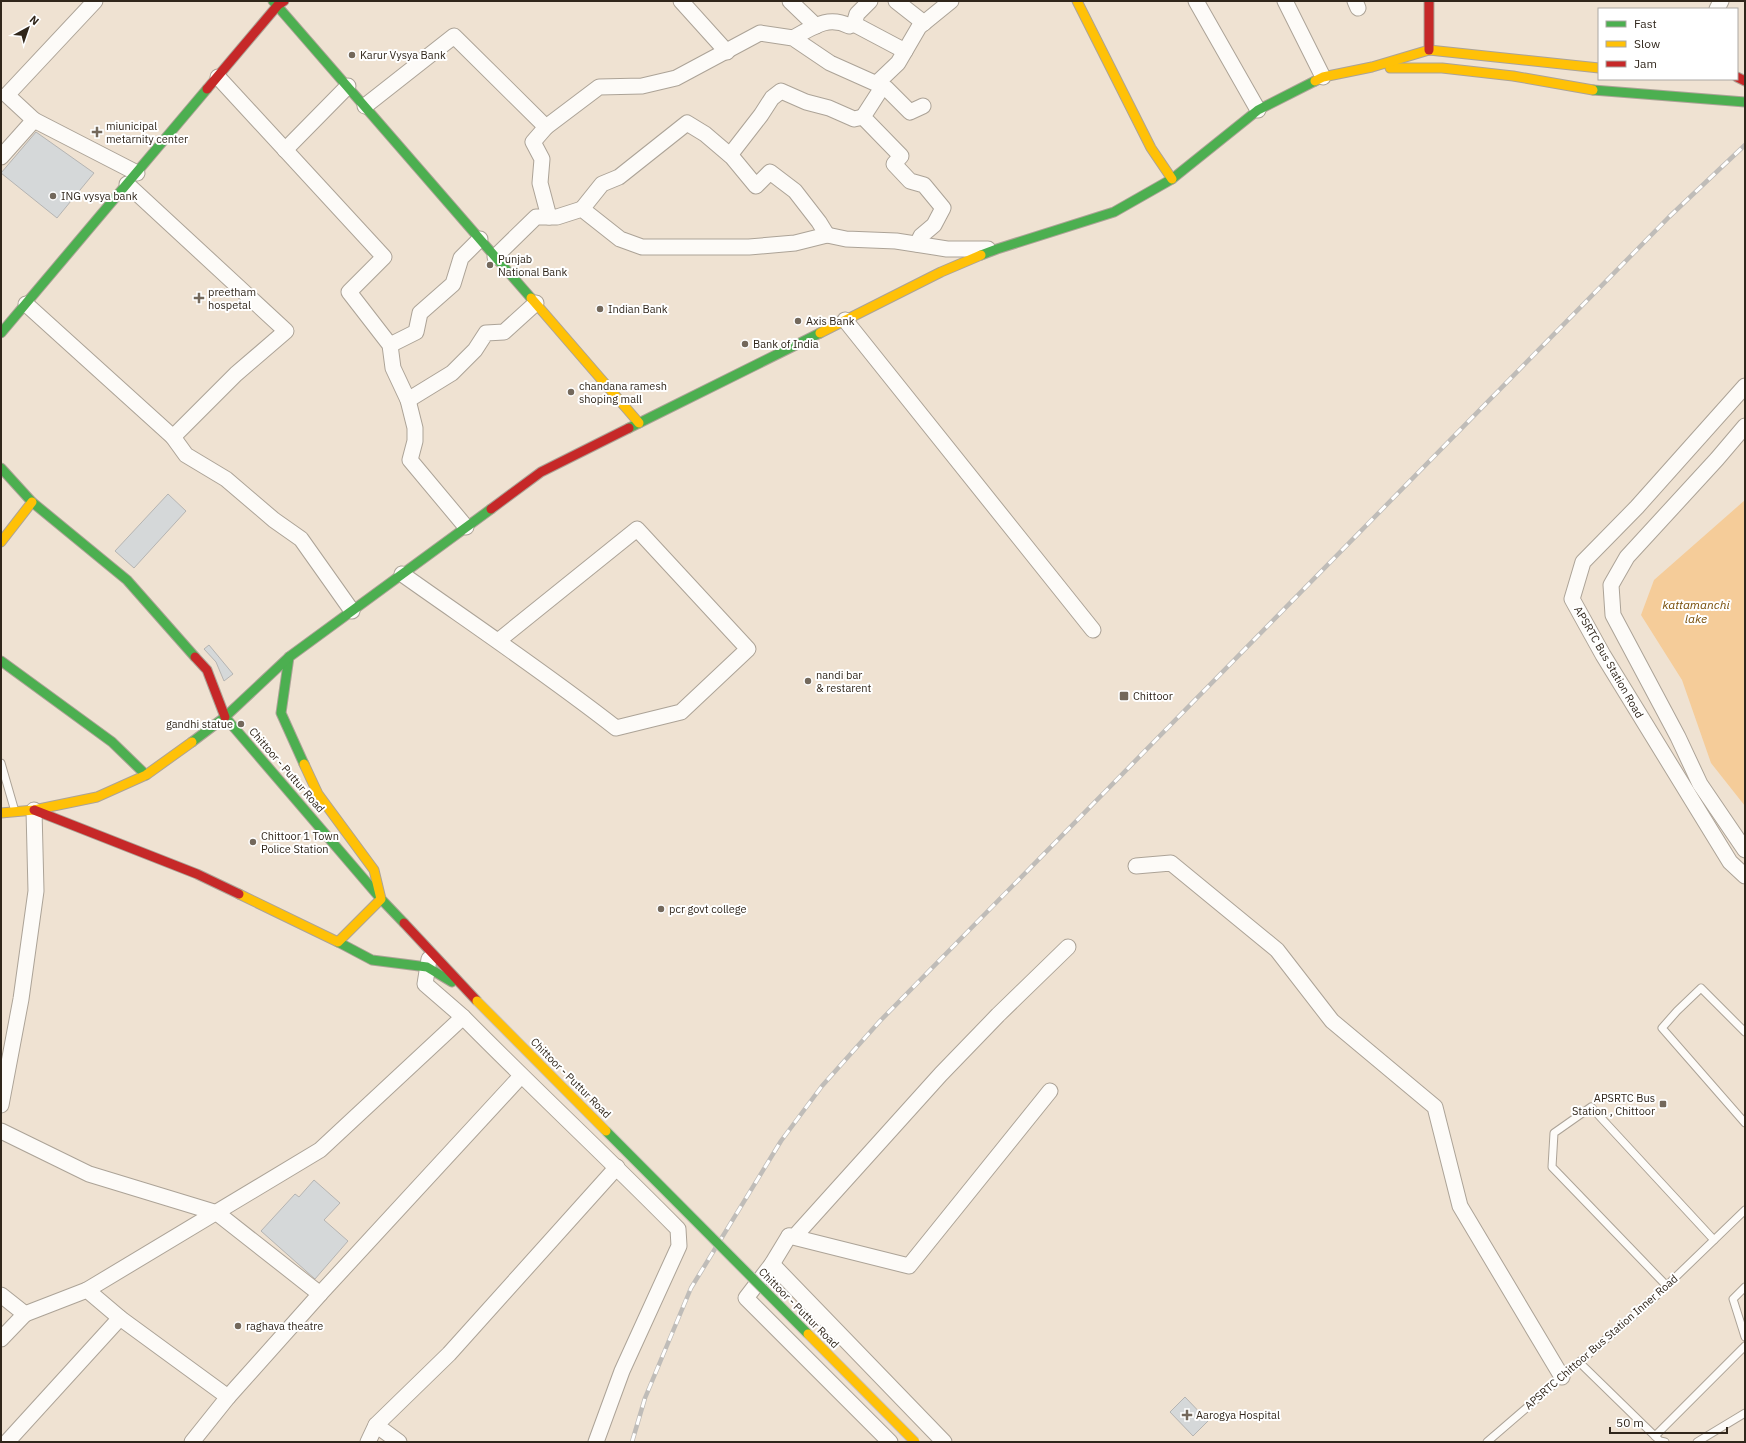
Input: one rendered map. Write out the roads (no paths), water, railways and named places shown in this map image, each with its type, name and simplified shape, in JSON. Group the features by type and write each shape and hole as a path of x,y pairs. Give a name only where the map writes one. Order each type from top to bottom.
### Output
{"main road":[{"path":"1078,1 1151,148 1172,179"},
{"path":"1429,50 1430,1"},
{"path":"1,334 218,77 278,2 365,106 639,423"},
{"path":"1,812 34,810 97,797 146,775 225,716 289,657 541,472 941,272 997,249 1114,212 1172,179 1258,110 1323,77 1372,67 1429,50 1598,68"},
{"path":"1372,67 1442,68 1513,76 1595,90 1745,102"},
{"name":"Chittoor - Puttur Road","path":"1,468 32,502 127,580 147,602 207,670 225,716 381,899 431,950 477,1002 915,1442"},
{"path":"1,542 32,502"},
{"path":"289,657 281,713 318,794 374,870 381,899 338,942"},
{"path":"1,661 112,742 146,775"},
{"path":"34,810 197,874 372,960 428,968 467,990"}],"street":[{"path":"95,1 7,95 34,120 132,178 286,330 236,374 173,437"},
{"path":"682,1 726,52"},
{"path":"790,1 816,26"},
{"path":"854,24 857,14 870,1"},
{"path":"896,1 924,22"},
{"path":"730,155 761,116 772,98 781,91 806,102 829,108 854,119 863,117 880,85 898,63 919,27 951,1"},
{"path":"1196,1 1258,110"},
{"path":"1285,1 1323,77"},
{"path":"793,38 825,22 840,22 849,26 854,24 905,51"},
{"path":"549,217 540,183 542,159 533,142 546,127 599,87 642,86 676,78 760,33 793,38 830,63 886,88 910,112 923,106"},
{"path":"365,106 454,36 546,127"},
{"path":"218,77 384,257 349,292 390,345 393,368 408,400 415,428 415,441 410,460 466,527"},
{"path":"285,150 348,86"},
{"path":"863,117 901,156 894,164 899,170 910,181 924,185 943,208 934,225 921,236 917,244"},
{"path":"4,149 34,120"},
{"path":"495,257 536,216 557,217 582,209 602,184 619,177 687,123 705,134 730,155 756,186 770,172 795,191 827,235"},
{"path":"582,209 620,239 642,247 749,248 795,243 827,235 846,239 896,241 947,249 997,249"},
{"path":"390,345 416,332 420,313 453,284 461,258 480,239"},
{"path":"408,400 452,373 475,350 486,333 504,332 536,303"},
{"path":"26,304 173,437 186,455 226,479 274,520 301,539 352,611"},
{"path":"845,320 1093,630"},
{"name":"APSRTC Bus Station Road","path":"1745,386 1637,508 1583,562 1572,599 1603,655 1730,862 1745,876"},
{"path":"1745,426 1717,459 1627,557 1611,585 1613,615 1678,737 1700,784 1745,850"},
{"path":"402,574 498,641 559,683 616,728 682,712 748,649 638,529 498,641"},
{"path":"1,1105 21,999 36,891 34,810"},
{"path":"1136,866 1171,863 1277,950 1332,1021 1435,1107 1460,1206 1562,1377"},
{"path":"789,1236 795,1236 941,1074 998,1015 1068,947"},
{"path":"431,950 424,984 463,1017 521,1076 617,1167 678,1229 679,1246 622,1371 596,1442"},
{"path":"1,1340 25,1314 87,1290 320,1150 463,1017"},
{"path":"192,1442 228,1397 320,1294 521,1076"},
{"path":"789,1236 909,1266 1050,1091"},
{"path":"1,1131 89,1174 217,1213 320,1294"},
{"path":"368,1442 376,1425 449,1354 617,1167"},
{"path":"789,1236 772,1264 746,1298 890,1442"},
{"path":"772,1264 944,1442"},
{"path":"87,1290 120,1318 228,1397"},
{"path":"1,1295 25,1314"},
{"path":"7,1442 120,1318"},
{"path":"376,1425 399,1442"}],"lane":[{"path":"1,762 15,812"},
{"path":"1745,1032 1701,988 1662,1028 1745,1123"},
{"name":"APSRTC Chittoor Bus Station Inner Road","path":"1663,1282 1552,1167 1554,1134 1591,1107 1714,1240"},
{"name":"APSRTC Chittoor Bus Station Inner Road","path":"1488,1442 1657,1295 1745,1210"},
{"path":"1745,1287 1734,1298 1745,1337"},
{"path":"1655,1436 1745,1346"},
{"path":"1579,1362 1660,1441 1665,1442"},
{"path":"1697,1442 1745,1413"}],"water":[{"name":"kattamanchi lake","path":"1745,500 1745,806 1711,763 1682,680 1641,615 1654,580"}],"railway":[{"path":"632,1442 645,1398 691,1288 781,1141 822,1086 880,1021 1669,217 1745,145"}],"place":[{"name":"Karur Vysya Bank","path":"352,55"},
{"name":"miunicipal metarnity center","path":"97,132"},
{"name":"ING vysya bank","path":"53,196"},
{"name":"Punjab National Bank","path":"490,265"},
{"name":"preetham hospetal","path":"199,298"},
{"name":"Indian Bank","path":"600,309"},
{"name":"Axis Bank","path":"798,321"},
{"name":"Bank of India","path":"745,344"},
{"name":"chandana ramesh shoping mall","path":"571,392"},
{"name":"nandi bar & restarent","path":"808,681"},
{"name":"Chittoor","path":"1124,696"},
{"name":"gandhi statue","path":"241,724"},
{"name":"Chittoor 1 Town Police Station","path":"253,842"},
{"name":"pcr govt college","path":"661,909"},
{"name":"APSRTC Bus Station , Chittoor","path":"1663,1104"},
{"name":"raghava theatre","path":"238,1326"},
{"name":"Aarogya Hospital","path":"1187,1415"}]}
